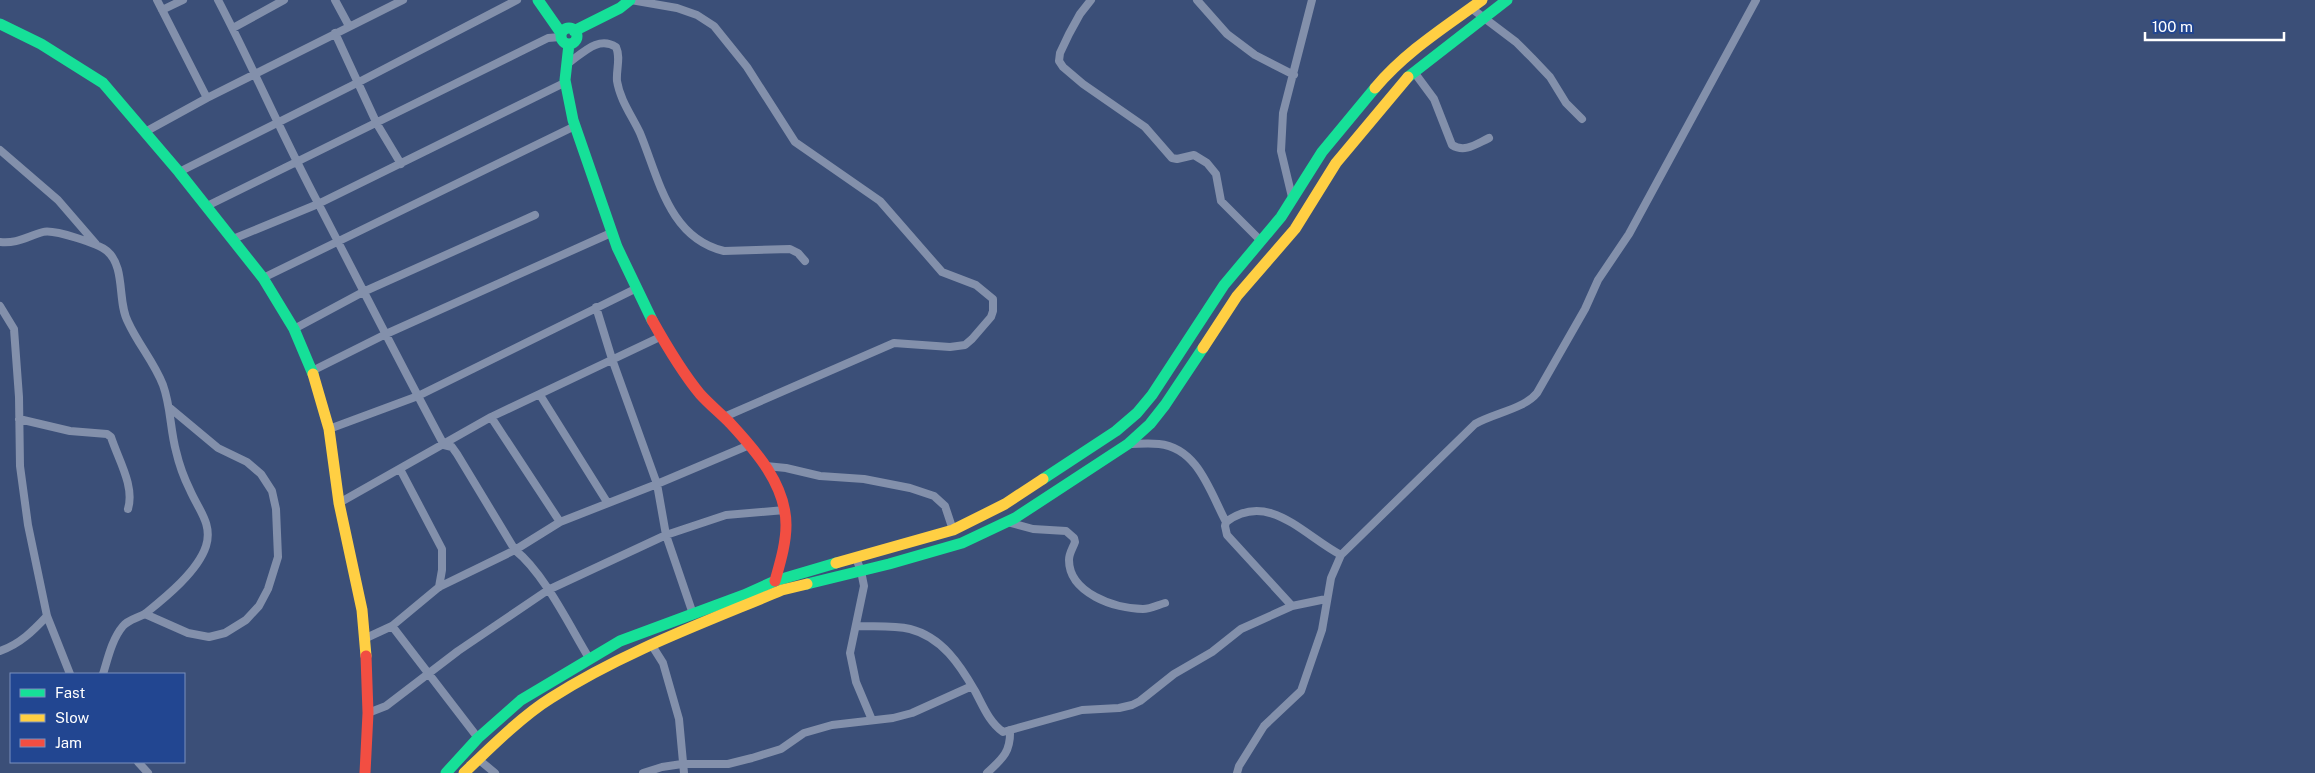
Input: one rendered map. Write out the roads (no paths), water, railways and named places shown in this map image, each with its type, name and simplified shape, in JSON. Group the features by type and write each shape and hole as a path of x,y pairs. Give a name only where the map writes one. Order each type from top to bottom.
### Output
{"main road":[{"path":"538,0 563,38 567,64 564,83 575,126 594,187 636,288 660,336 699,393 724,417 766,466 781,494 788,524 775,581"},
{"path":"563,38 573,43 576,38 574,30 620,8 630,0"},
{"path":"446,773 478,738 521,700 620,641 775,581 953,530 1005,504 1116,431 1137,413 1152,395 1224,285 1281,217 1322,152 1388,72 1411,52 1482,0"},
{"path":"464,773 549,699 628,654 782,590 962,543 1007,522 1128,444 1150,424 1165,405 1237,296 1295,228 1336,163 1401,84 1507,0"},
{"path":"0,24 49,49 103,83 233,238 263,278 294,329 312,371 329,429 339,504 366,638 368,713 365,773"},
{"path":"1196,327 1211,336"},
{"path":"916,542 921,554"}],"street":[{"path":"157,0 207,98"},
{"path":"162,10 183,0"},
{"path":"218,0 318,204 340,241 364,292 444,445 452,447 457,454 515,550 522,555 548,590 589,658"},
{"path":"233,28 284,0"},
{"path":"335,0 349,26"},
{"path":"145,132 207,98 403,0"},
{"path":"179,172 517,0"},
{"path":"630,0 677,8 697,15 714,26 747,67 795,142 880,201 942,272 976,285 993,299 991,317 972,339 965,344 950,348 894,343 724,417"},
{"path":"1091,0 1080,14 1060,53 1060,61 1063,67 1083,84 1145,127 1172,158 1177,159 1194,154 1207,163 1216,174 1221,201 1261,240"},
{"path":"1197,0 1227,34 1255,55 1294,75"},
{"path":"1292,197 1281,150 1283,113 1312,0"},
{"path":"1237,773 1239,766 1264,726 1301,690 1322,630 1330,578 1341,555 1475,424 1491,415 1529,402 1537,393 1585,309 1598,280 1629,234 1756,0"},
{"path":"1471,8 1484,20 1516,42 1550,77 1566,103 1582,119"},
{"path":"336,33 378,124 402,164"},
{"path":"207,206 378,124 548,38 563,38"},
{"path":"567,64 598,43 605,41 616,47 618,52 617,81 624,101 639,132 668,205 680,224 693,237 715,248 724,250 790,249 798,253 805,262"},
{"path":"1414,72 1434,99 1452,145 1458,149 1465,149 1489,138"},
{"path":"233,238 318,204 564,83"},
{"path":"263,278 575,126"},
{"path":"0,150 58,200 96,244 108,252 114,260 126,321 148,355 162,384 170,408 171,430 176,452 190,491 201,509 208,534 206,546 199,561 188,575 145,614 125,624 118,633 110,651 104,673"},
{"path":"294,329 364,292 535,215"},
{"path":"0,242 17,242 46,231 96,244"},
{"path":"312,371 386,334 612,233"},
{"path":"329,429 418,396 636,288"},
{"path":"0,306 14,329 21,474 28,526 47,616 70,673"},
{"path":"596,307 612,359 657,484 666,535 693,614"},
{"path":"339,504 491,417 660,336"},
{"path":"540,395 608,502"},
{"path":"145,614 188,633 209,637 225,633 246,620 259,606 268,589 278,557 276,509 272,491 261,474 247,462 218,448 170,408"},
{"path":"491,417 560,522"},
{"path":"19,419 70,431 107,434 111,437 124,470 130,498 128,509"},
{"path":"1128,444 1160,444 1184,452 1205,479 1226,522 1226,532 1232,542 1252,560 1292,606"},
{"path":"366,638 392,626 439,588 515,550 560,522 748,446"},
{"path":"766,466 786,468 820,476 864,479 910,488 934,496 945,506 953,530"},
{"path":"400,469 442,548 442,570 439,588"},
{"path":"368,713 386,706 429,673 548,590 666,535 726,515 785,510"},
{"path":"1226,522 1235,515 1252,510 1274,512 1341,555"},
{"path":"1007,522 1033,529 1066,531 1071,534 1075,542 1070,553 1070,567 1073,578 1084,591 1118,606 1144,609 1165,603"},
{"path":"856,558 861,570 864,586 850,652 852,666 872,720"},
{"path":"856,626 909,629 919,632 943,647 954,658 992,721 1003,732 1082,710 1120,708 1132,705 1140,701 1174,674 1212,652 1241,629 1292,606 1326,599"},
{"path":"0,651 14,647 47,616"},
{"path":"392,626 478,738"},
{"path":"651,644 663,662 679,719 684,773"},
{"path":"643,773 662,767 682,764 728,764 781,749 804,733 832,725 912,714 972,686"},
{"path":"987,773 1011,744 1010,730"},
{"path":"478,759 495,773"},
{"path":"139,763 148,773"}]}
